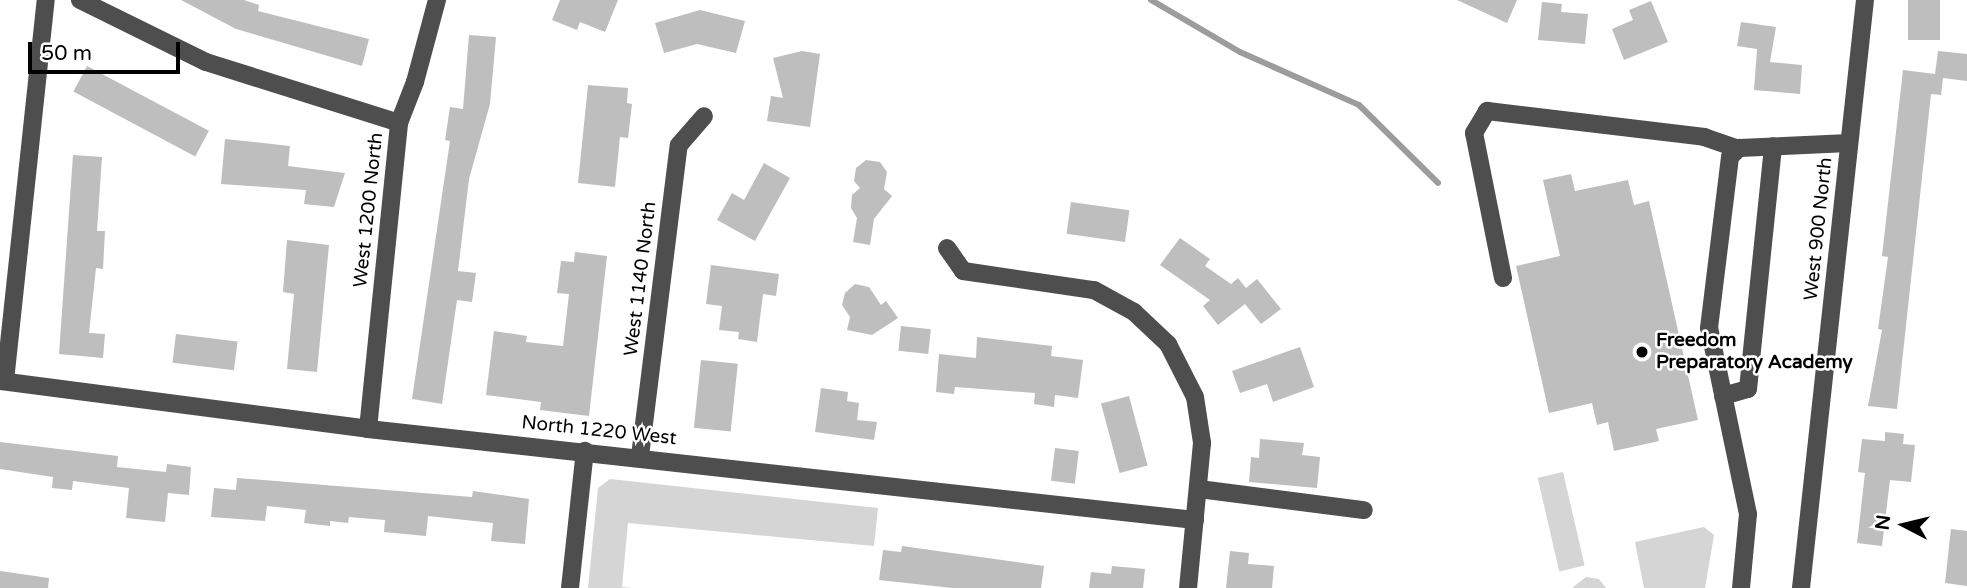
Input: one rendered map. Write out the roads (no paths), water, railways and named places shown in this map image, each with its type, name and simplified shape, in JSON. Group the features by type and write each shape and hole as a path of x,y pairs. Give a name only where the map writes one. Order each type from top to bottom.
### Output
{"street":[{"path":"2,381 46,0"},
{"path":"80,0 206,62 399,122"},
{"name":"West 1200 North","path":"368,429 399,122 415,82 438,0"},
{"name":"West 900 North","path":"1801,588 1865,0"},
{"path":"1503,278 1474,133 1487,111 1704,136 1738,149 1849,144"},
{"name":"West 1140 North","path":"640,456 679,145 704,116"},
{"path":"1723,396 1748,389 1773,146"},
{"path":"1738,149 1730,157 1709,328 1748,514 1741,588"},
{"path":"947,248 963,271 1068,283 1115,300 1152,327 1176,357 1199,411 1199,489 1188,588"},
{"name":"North 1220 West","path":"2,381 368,429 640,456 1195,520"},
{"path":"570,588 585,451"},
{"path":"1199,489 1364,510"}],"waterway":[{"path":"1151,0 1240,52 1359,105 1438,183"}],"place":[{"name":"Freedom Preparatory Academy","path":"1642,352"}]}
